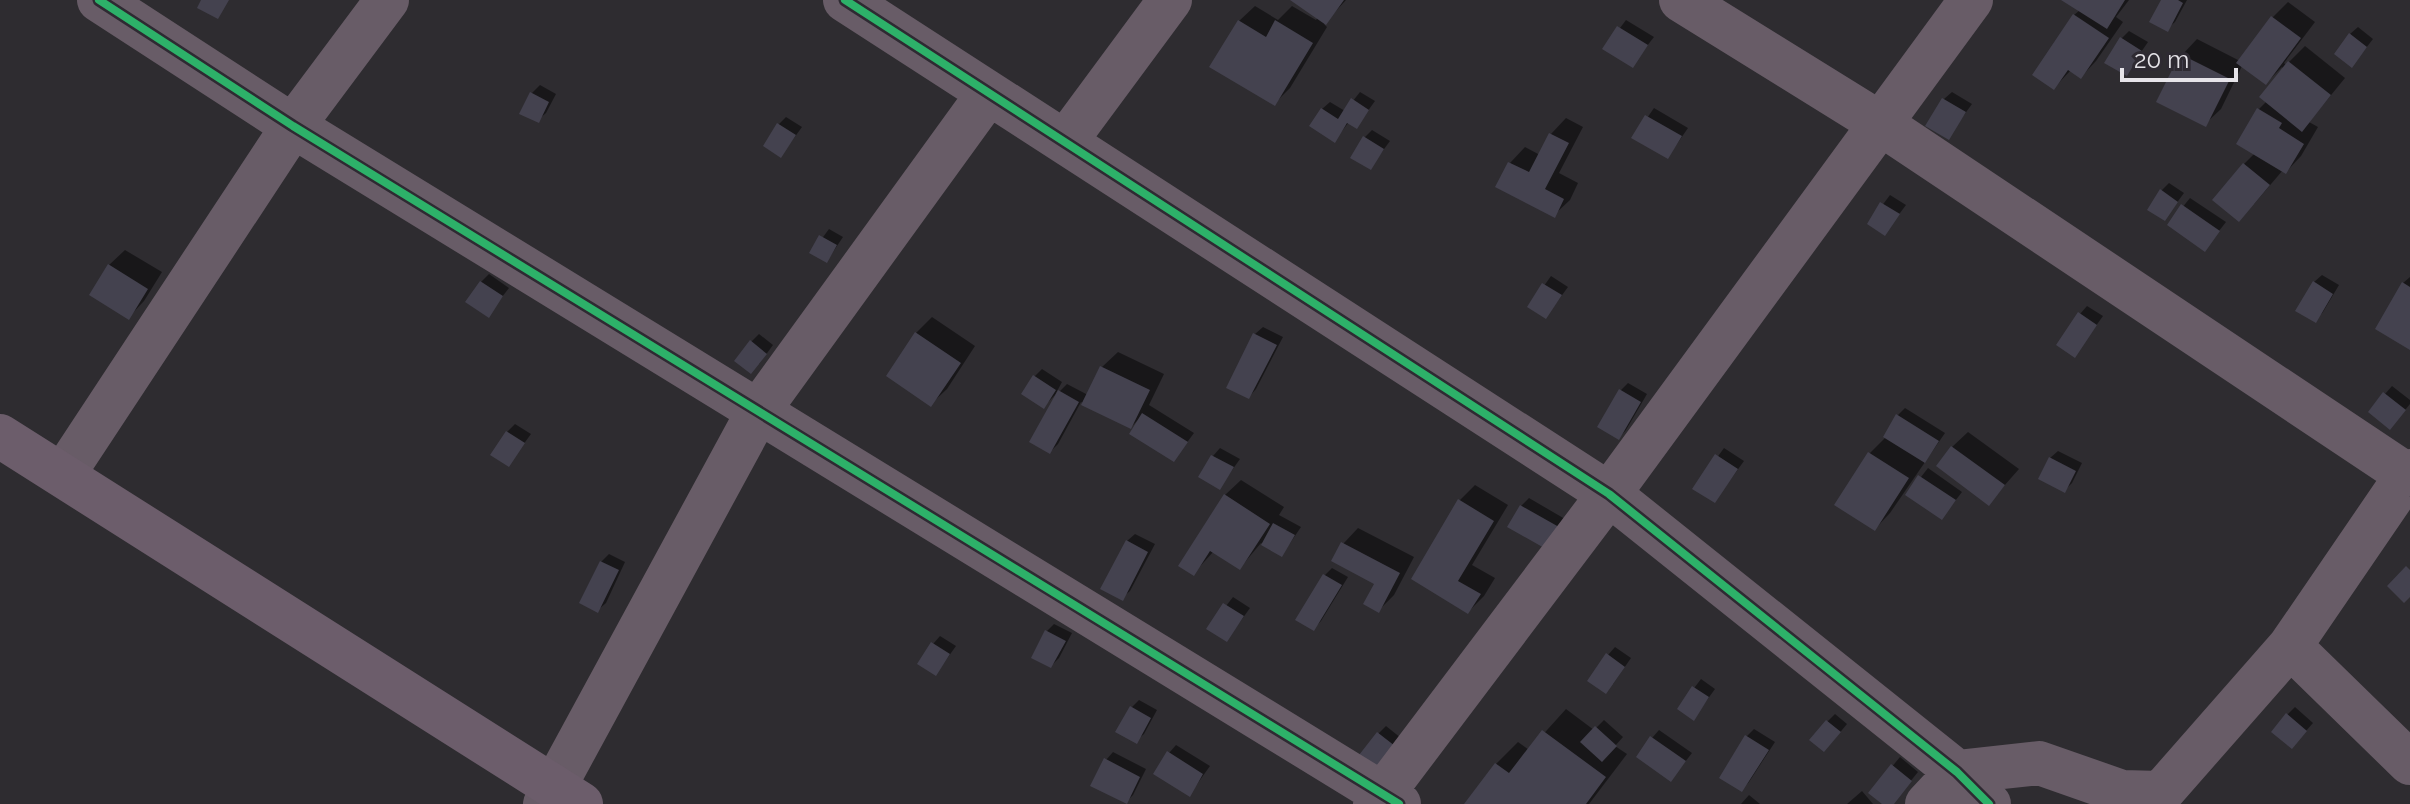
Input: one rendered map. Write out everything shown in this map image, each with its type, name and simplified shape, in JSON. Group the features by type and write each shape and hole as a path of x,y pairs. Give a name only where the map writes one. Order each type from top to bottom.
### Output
{"street":[{"path":"99,0 293,126 759,410 1386,800 1971,0"},
{"path":"63,475 293,126 387,0"},
{"path":"845,0 1609,494 1957,772 1989,804"},
{"path":"1065,142 1170,0"},
{"path":"1681,0 1881,124 2408,473 2290,646 2161,793 2122,792 2039,763 1957,772 1927,804"},
{"path":"0,436 560,798 759,410 988,94"},
{"path":"2290,646 2410,763"}],"building":[{"path":"201,0 229,0 218,19 197,8"},
{"path":"1290,0 1344,0 1326,25"},
{"path":"2061,0 2125,0 2107,29"},
{"path":"2161,0 2183,3 2168,32 2149,22"},
{"path":"2073,14 2109,38 2081,79 2068,70 2054,90 2032,75"},
{"path":"2271,16 2301,38 2266,85 2236,63"},
{"path":"1238,20 1266,37 1275,20 1313,43 1275,106 1209,67"},
{"path":"1617,26 1648,45 1633,68 1602,49"},
{"path":"2349,33 2367,47 2352,68 2334,54"},
{"path":"2120,37 2142,51 2127,76 2104,63"},
{"path":"2180,54 2230,79 2206,127 2156,102"},
{"path":"2288,61 2331,95 2302,132 2259,97"},
{"path":"530,92 549,102 539,123 519,114"},
{"path":"1351,98 1369,110 1357,129 1347,123 1335,143 1309,126 1321,108 1338,119"},
{"path":"1942,98 1966,112 1949,140 1925,126"},
{"path":"2257,108 2282,123 2279,128 2304,144 2286,174 2236,144"},
{"path":"1645,115 1682,136 1668,159 1631,138"},
{"path":"777,123 796,135 781,158 763,146"},
{"path":"1549,133 1569,143 1545,189 1564,199 1555,218 1495,187 1508,162 1529,172"},
{"path":"1363,136 1384,149 1371,170 1350,158"},
{"path":"2243,163 2270,185 2239,222 2212,200"},
{"path":"2160,189 2178,202 2165,221 2147,210"},
{"path":"1880,202 1900,214 1885,236 1867,224"},
{"path":"2181,204 2220,231 2205,252 2167,225"},
{"path":"819,235 837,245 827,263 809,253"},
{"path":"108,264 148,289 129,320 89,295"},
{"path":"480,281 503,296 489,318 465,302"},
{"path":"2313,281 2333,294 2316,323 2295,311"},
{"path":"2402,282 2410,287 2410,350 2375,329"},
{"path":"1542,283 1562,295 1546,319 1527,307"},
{"path":"2078,312 2097,325 2075,358 2056,345"},
{"path":"915,332 961,363 931,407 886,376"},
{"path":"1253,333 1277,345 1249,399 1226,388"},
{"path":"750,340 767,354 751,374 734,361"},
{"path":"1100,366 1150,390 1131,429 1081,405"},
{"path":"1033,375 1056,390 1044,409 1021,394"},
{"path":"1619,389 1641,402 1619,440 1597,427"},
{"path":"1058,390 1079,402 1050,454 1029,442"},
{"path":"2383,392 2406,410 2390,430 2368,412"},
{"path":"1142,413 1188,442 1174,462 1129,434"},
{"path":"1896,414 1939,441 1925,463 1883,437"},
{"path":"506,431 525,443 509,467 490,455"},
{"path":"1951,446 2005,485 1989,506 1936,466"},
{"path":"1868,452 1909,478 1875,531 1834,505"},
{"path":"1715,454 1738,469 1715,503 1692,489"},
{"path":"1211,455 1234,467 1220,490 1198,477"},
{"path":"2049,457 2076,471 2065,493 2038,479"},
{"path":"1918,475 1956,500 1942,520 1905,495"},
{"path":"1224,494 1270,524 1240,570 1210,551 1194,576 1178,566"},
{"path":"1458,499 1494,521 1458,581 1481,594 1468,614 1411,579"},
{"path":"1520,505 1559,527 1546,549 1507,527"},
{"path":"1273,523 1295,535 1282,557 1261,545"},
{"path":"1126,540 1148,552 1123,601 1100,589"},
{"path":"1341,542 1400,573 1379,613 1363,604 1374,584 1331,561"},
{"path":"600,561 619,570 598,613 579,603"},
{"path":"2406,566 2410,570 2410,597 2404,603 2387,586"},
{"path":"1323,574 1342,585 1314,631 1295,620"},
{"path":"1223,603 1244,616 1227,642 1206,629"},
{"path":"1045,630 1066,641 1051,668 1031,658"},
{"path":"931,642 950,654 936,676 917,664"},
{"path":"1606,653 1625,667 1606,694 1587,681"},
{"path":"1692,686 1709,697 1694,721 1677,709"},
{"path":"1130,706 1151,718 1137,744 1115,732"},
{"path":"2286,713 2307,731 2292,749 2271,732"},
{"path":"1826,720 1841,732 1824,752 1809,740"},
{"path":"1595,726 1617,746 1602,762 1580,742"},
{"path":"1542,730 1606,777 1586,804 1464,804 1495,763 1509,773"},
{"path":"1377,732 1395,746 1378,769 1359,755"},
{"path":"1745,735 1769,750 1742,792 1719,778"},
{"path":"1650,736 1686,761 1671,782 1636,757"},
{"path":"1167,751 1203,774 1190,797 1153,774"},
{"path":"1104,758 1140,777 1127,804 1090,786"},
{"path":"1891,764 1912,781 1894,804 1882,804 1868,793"}],"cycle path":[{"path":"99,0 293,126 1399,804"},
{"path":"845,0 1609,494 1957,772 1989,804"}]}
